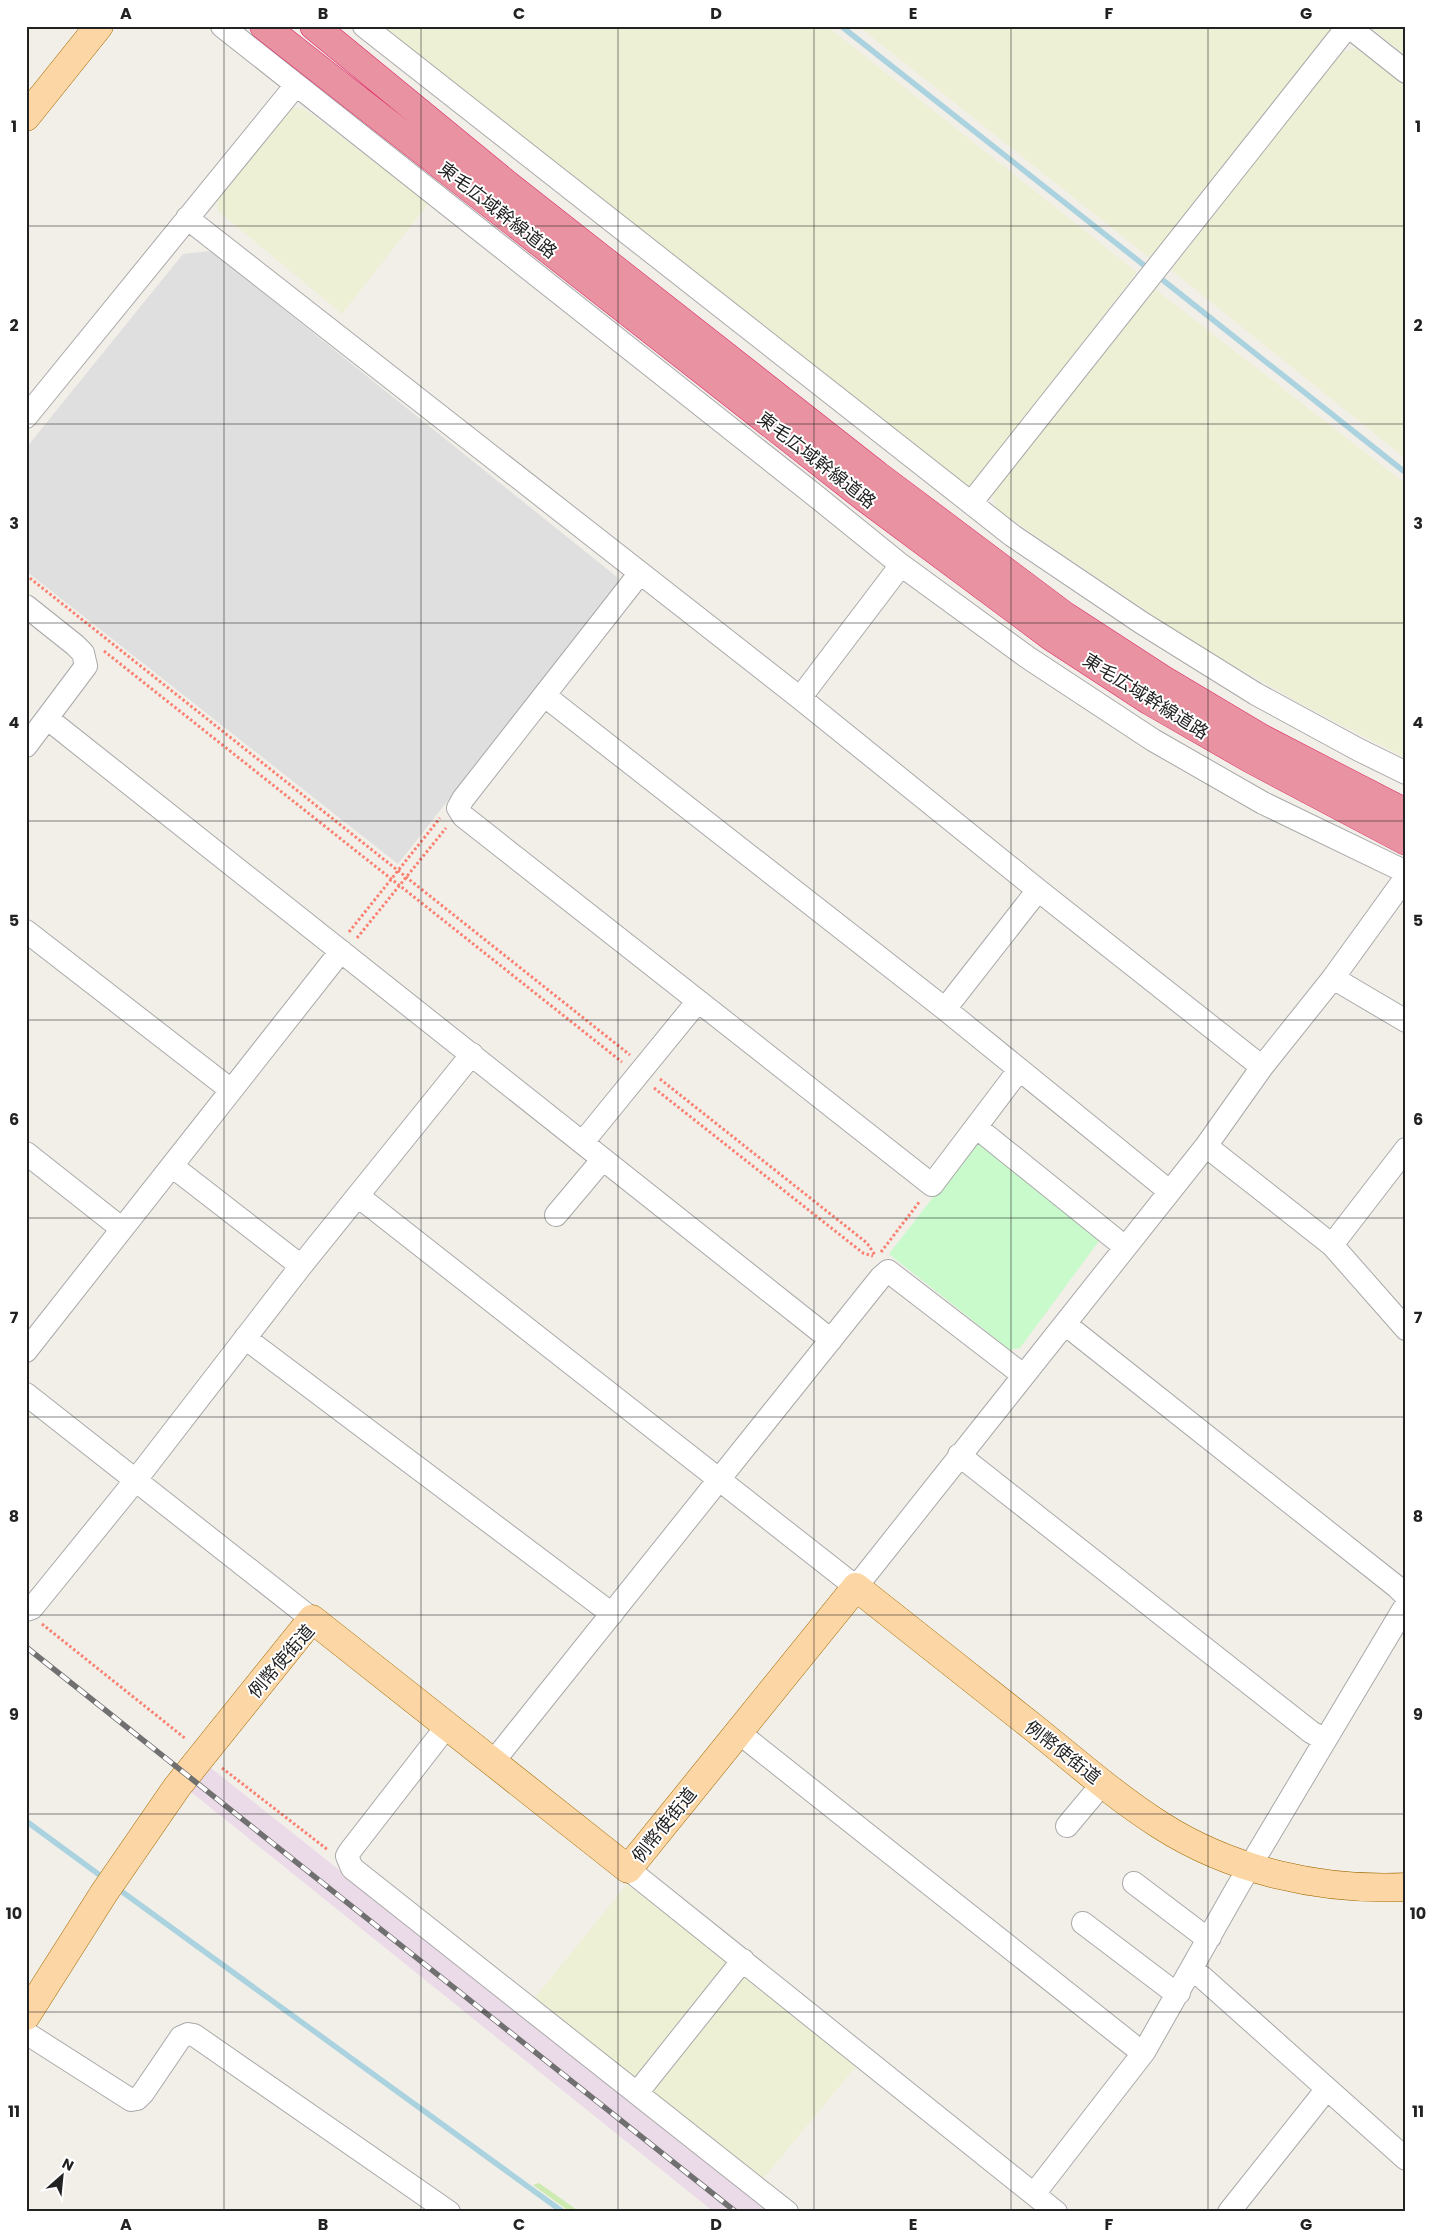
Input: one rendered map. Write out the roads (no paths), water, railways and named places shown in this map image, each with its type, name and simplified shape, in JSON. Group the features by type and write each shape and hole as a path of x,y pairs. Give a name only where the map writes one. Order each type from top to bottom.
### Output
{"highway":[{"name":"東毛広域幹線道路","path":"264,26 864,497 1052,637 1150,701 1251,758 1406,841"},
{"name":"東毛広域幹線道路","path":"314,26 509,186 877,475 1065,616 1162,679 1261,738 1406,813"}],"main road":[{"path":"26,117 100,26"},
{"name":"例幣使街道","path":"26,2016 104,1893 177,1787 312,1619 628,1869 856,1587 1103,1783 1162,1826 1213,1852 1272,1874 1326,1884 1406,1888"}],"street":[{"path":"222,26 805,486 901,565 1027,657 1152,740 1263,803 1406,872"},
{"path":"364,26 1013,536 1150,628 1256,694 1359,750 1406,773"},
{"path":"971,503 1348,26 1406,72"},
{"path":"26,417 296,85"},
{"path":"493,206 500,228 512,243 517,260"},
{"path":"187,218 800,698 1262,1067"},
{"path":"800,698 901,565"},
{"path":"640,573 463,799 458,808 463,816 932,1185 1019,1070"},
{"path":"26,606 75,645 86,659 86,666 26,746"},
{"path":"545,696 945,1009 1169,1191"},
{"path":"48,718 831,1340"},
{"path":"1181,756 1206,754 1221,762 1251,758"},
{"path":"358,1196 856,1587 1206,1146 1262,1067 1333,978 1406,878"},
{"path":"945,1009 1038,890"},
{"path":"26,931 231,1090"},
{"path":"26,1351 341,951"},
{"path":"1333,978 1406,1021"},
{"path":"583,1142 698,1001"},
{"path":"26,1610 32,1608 135,1481 301,1266 472,1054"},
{"path":"976,1127 1126,1247"},
{"path":"1206,1146 1332,1245 1406,1329"},
{"path":"1332,1245 1406,1149"},
{"path":"26,1153 121,1228"},
{"path":"556,1215 604,1159"},
{"path":"172,1166 301,1266"},
{"path":"494,1762 881,1277 882,1264 1023,1375"},
{"path":"1065,1324 1381,1574 1406,1596"},
{"path":"245,1338 612,1614"},
{"path":"26,1394 312,1619"},
{"path":"959,1455 1310,1732 1325,1740"},
{"path":"1034,2194 1144,2052 1325,1740 1406,1605"},
{"path":"448,1726 350,1851 347,1856 352,1868 787,2212"},
{"path":"738,1732 1119,2035 1144,2052"},
{"path":"1067,1826 1103,1783"},
{"path":"628,1869 1056,2212"},
{"path":"1134,1883 1200,1933 1210,1937"},
{"path":"1083,1923 1170,1989 1179,1993"},
{"path":"638,2093 743,1960"},
{"path":"1191,1972 1202,1978 1406,2159"},
{"path":"26,2033 122,2097 131,2100 137,2099 143,2093 181,2037 188,2034 194,2035 449,2212"},
{"path":"1229,2212 1326,2090"}],"waterway":[{"path":"841,26 1145,266"},
{"path":"1164,281 1406,473"},
{"path":"26,1821 105,1879"},
{"path":"117,1888 563,2212"}],"railway":[{"path":"26,1647 736,2212"}]}
